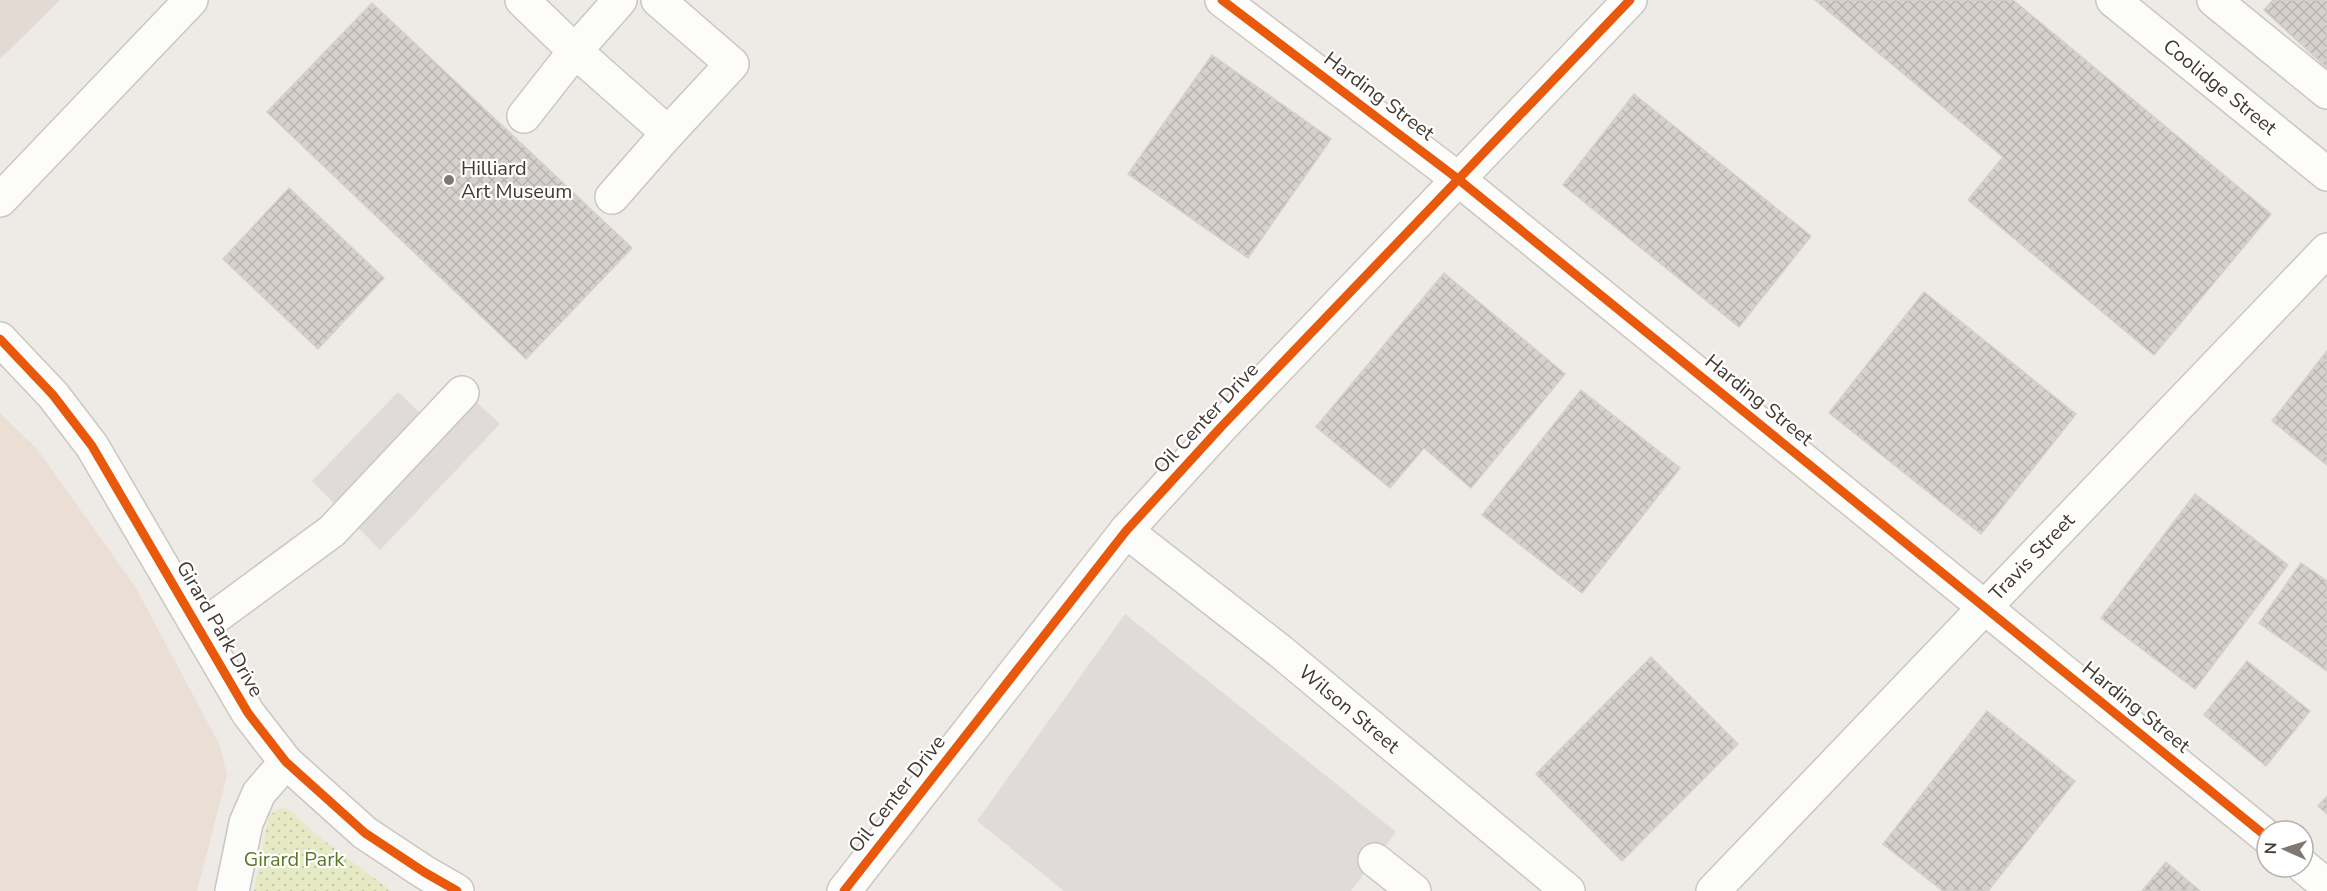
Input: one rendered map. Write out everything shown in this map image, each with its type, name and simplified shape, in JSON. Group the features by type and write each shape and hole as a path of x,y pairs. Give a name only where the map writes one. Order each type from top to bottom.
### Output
{"street":[{"path":"0,200 191,0"},
{"path":"522,0 668,133"},
{"path":"524,116 620,0"},
{"path":"612,197 732,64 658,0"},
{"name":"Harding Street","path":"1222,0 1458,179 2255,827"},
{"name":"Oil Center Drive","path":"844,891 1126,531 1221,427 1630,0"},
{"name":"Coolidge Street","path":"2113,0 2327,174"},
{"path":"2214,0 2327,92"},
{"name":"Travis Street","path":"1713,891 2327,250"},
{"name":"Girard Park Drive","path":"0,339 53,395 92,446 248,713 286,762 365,833 457,891"},
{"path":"199,629 332,531 462,393"},
{"name":"Wilson Street","path":"1126,531 1280,651 1568,891"},
{"path":"232,891 246,823 259,793 286,762"},
{"path":"1375,860 1414,891"},
{"path":"2315,876 2327,886"}],"shaded area":[{"path":"0,0 60,0 0,59"},
{"path":"453,380 500,424 380,550 312,481 398,392 421,414"},
{"path":"0,413 37,449 136,588 220,746 227,775 197,891 0,891"},
{"path":"1125,614 1396,832 1351,891 1064,891 977,821"}],"green space":[{"name":"Girard Park","path":"282,808 293,813 314,833 391,891 254,891 269,815"}],"building":[{"path":"1815,0 2013,0 2271,214 2154,355 1968,200 2003,157"},
{"path":"2273,0 2327,0 2327,68 2264,10"},
{"name":"Hilliard Art Museum","path":"372,3 632,248 526,359 267,112"},
{"path":"1212,55 1331,139 1248,258 1128,174"},
{"path":"1634,94 1811,236 1739,327 1563,185"},
{"path":"289,188 384,278 318,349 223,259"},
{"path":"1444,273 1565,374 1471,488 1424,448 1390,488 1316,427"},
{"path":"1924,292 2076,414 1981,534 1829,413"},
{"path":"2327,351 2327,465 2272,421"},
{"path":"1581,390 1680,468 1582,593 1482,515"},
{"path":"2195,494 2288,565 2195,689 2101,618"},
{"path":"2301,563 2327,581 2327,671 2259,623"},
{"path":"1651,657 1738,744 1622,861 1536,774"},
{"path":"2247,661 2310,711 2266,766 2204,715"},
{"path":"1987,711 2075,781 1988,891 1943,891 1883,844"},
{"path":"2327,796 2327,814 2318,806"},
{"path":"2166,862 2200,891 2142,891"}],"cycle path":[{"path":"1222,0 1458,179 2255,827"},
{"path":"844,891 1126,531 1221,427 1630,0"},
{"path":"0,339 53,395 92,446 248,713 286,762 365,833 457,891"}],"place":[{"name":"Hilliard Art Museum","path":"449,180"}]}
